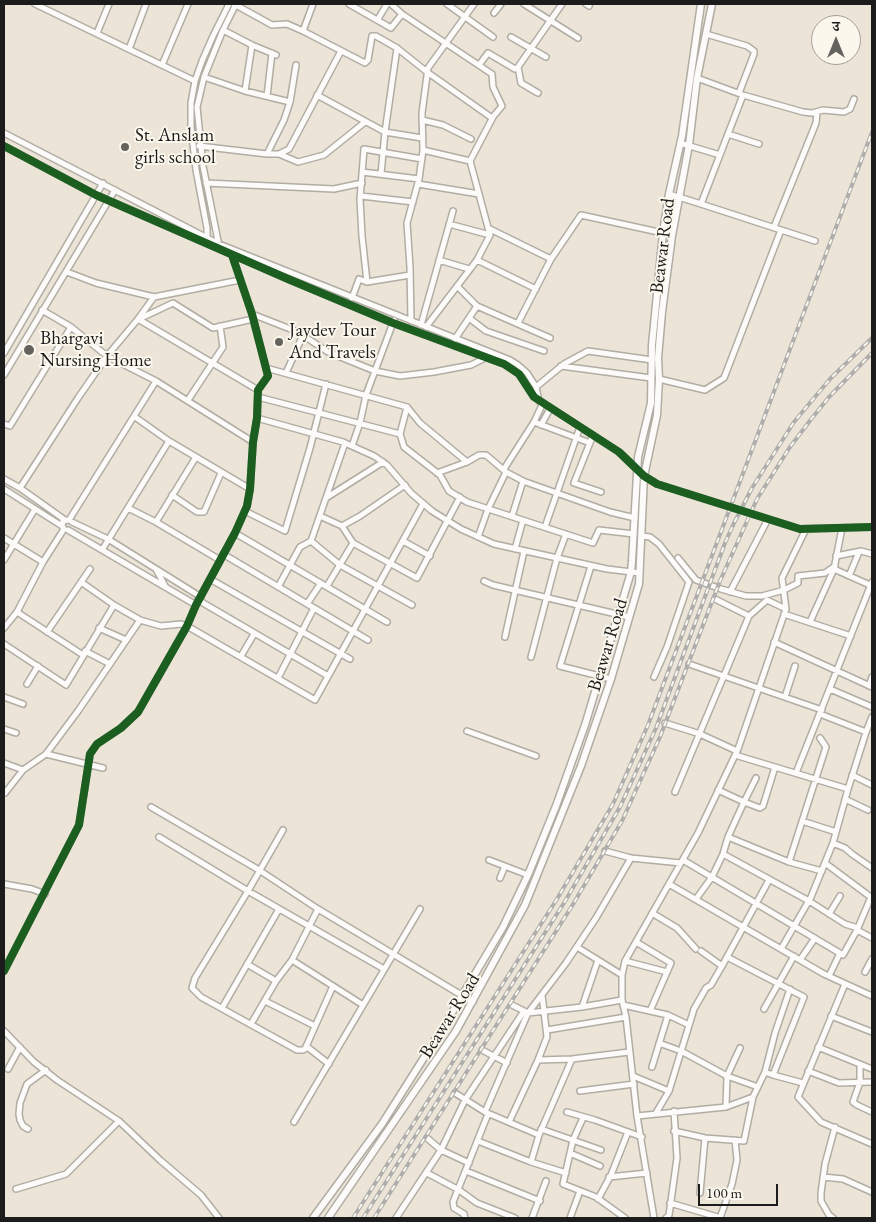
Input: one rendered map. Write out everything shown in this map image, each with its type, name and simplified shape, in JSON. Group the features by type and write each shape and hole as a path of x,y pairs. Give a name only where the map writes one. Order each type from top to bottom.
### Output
{"main road":[{"name":"Beawar Road","path":"313,1218 382,1124 463,996 503,927 536,856 568,772 599,677 630,572 637,470 651,403 652,360 662,233 680,143 701,4"},
{"name":"Beawar Road","path":"328,1218 456,1031 525,905 581,766 611,679 639,584 644,476 657,415 658,358 661,326 679,197 689,145 697,78 712,4"},
{"path":"536,856 544,860"}],"street":[{"path":"35,4 195,81"},
{"path":"97,33 109,4"},
{"path":"129,49 146,4"},
{"path":"162,66 188,4"},
{"path":"207,241 193,146 191,112 195,81 213,36 229,4"},
{"path":"494,115 492,118 383,39 372,36 368,60 365,63 287,24 272,25 235,4 204,77 197,107 206,182 219,246 232,255 393,322 504,364 523,378 532,394 541,402 618,452 644,476 657,484 800,529 872,527"},
{"path":"303,31 314,4"},
{"path":"349,4 391,28"},
{"path":"378,19 387,4"},
{"path":"391,4 402,14 492,74 493,87 502,106 494,115 470,161 490,232 477,260 424,326"},
{"path":"447,4 493,37"},
{"path":"411,321 407,222 422,159 422,120 427,72 474,4"},
{"path":"494,14 501,4"},
{"path":"524,4 578,38"},
{"path":"479,65 488,53 515,69 518,67 562,4"},
{"path":"383,39 402,14"},
{"path":"223,30 274,54 267,96"},
{"path":"701,204 728,134 754,54 754,51 747,46 706,34"},
{"path":"511,36 546,57"},
{"path":"245,91 252,45"},
{"path":"380,174 397,48"},
{"path":"279,154 289,149 341,52"},
{"path":"266,154 284,120 290,102 296,65"},
{"path":"518,67 522,83 538,93"},
{"path":"204,77 245,91 290,102"},
{"path":"697,78 741,94 803,112 818,112 822,110 848,111 854,99"},
{"path":"317,95 385,132 422,138"},
{"path":"774,227 816,123 818,112"},
{"path":"422,120 443,125 471,139"},
{"path":"193,146 279,154 298,162 324,155 365,122"},
{"path":"4,133 102,183 207,241"},
{"path":"728,134 759,144"},
{"path":"680,143 720,155"},
{"path":"4,146 96,195 219,246 510,360 523,369 536,386 541,402 534,422 505,470 478,537"},
{"path":"367,282 362,236 361,196 364,149 422,159"},
{"path":"422,150 470,161"},
{"path":"362,172 479,194"},
{"path":"206,182 334,189 362,183"},
{"path":"4,353 102,183"},
{"path":"4,375 115,190"},
{"path":"669,194 815,240"},
{"path":"361,196 412,202"},
{"path":"424,326 439,260 453,211"},
{"path":"518,323 551,259 581,215 662,233"},
{"path":"449,224 490,232 551,259"},
{"path":"659,379 705,390 724,378 781,230"},
{"path":"4,971 73,841 81,820 90,754 97,744 121,728 138,712 187,626 198,601 236,533 245,511 250,489 258,390 268,376 253,316 232,255"},
{"path":"439,260 469,269"},
{"path":"477,260 536,289"},
{"path":"66,272 96,283 154,297 240,280"},
{"path":"352,298 359,280 367,282 410,276"},
{"path":"457,286 477,306 550,338"},
{"path":"20,488 66,414 154,297"},
{"path":"138,319 173,303 213,328 253,316 303,335 328,352 375,371 400,376 434,372 473,364 486,357"},
{"path":"455,339 477,306"},
{"path":"42,310 71,327 108,356 156,381 253,442"},
{"path":"352,446 360,423 366,395 396,315"},
{"path":"469,318 486,331 544,351"},
{"path":"138,319 258,390"},
{"path":"188,400 223,347 220,326"},
{"path":"4,424 10,426 71,327"},
{"path":"286,373 303,335"},
{"path":"536,386 561,366 588,351 652,360"},
{"path":"561,366 652,378"},
{"path":"266,368 407,407 420,423 467,462"},
{"path":"4,628 17,612 42,562 156,381"},
{"path":"245,511 285,531 314,434 326,384"},
{"path":"258,396 400,434"},
{"path":"407,407 400,434 404,447 437,473 449,491 468,502 593,543 599,530 634,534"},
{"path":"541,425 550,409"},
{"path":"135,416 169,441 250,489"},
{"path":"257,418 345,443 383,462 388,465 423,504 460,529 494,544 591,566 640,573"},
{"path":"534,422 590,443"},
{"path":"546,527 580,427"},
{"path":"593,435 574,483 601,492"},
{"path":"102,550 169,441"},
{"path":"278,587 300,547 311,541 345,443"},
{"path":"437,473 467,462 479,455 486,455 523,481 610,512 635,518"},
{"path":"156,522 196,457"},
{"path":"326,499 383,462"},
{"path":"172,495 197,512 204,512 221,473"},
{"path":"4,479 69,520 108,539 156,569 198,601 328,676"},
{"path":"512,516 523,481"},
{"path":"342,526 405,486"},
{"path":"4,488 64,528 165,587 198,601"},
{"path":"320,516 342,526 353,543 417,578 460,497"},
{"path":"81,582 140,620 161,626 181,624 187,626 315,700 423,504"},
{"path":"128,508 156,522 220,560"},
{"path":"4,560 35,510"},
{"path":"730,592 768,519"},
{"path":"64,528 72,528 69,520"},
{"path":"515,549 523,520"},
{"path":"810,622 834,568 842,528"},
{"path":"654,1218 637,1116 626,1017 622,1002 622,975 625,961 698,833 736,753 785,611 782,578 806,529"},
{"path":"236,533 386,622"},
{"path":"531,657 557,558 566,534"},
{"path":"642,536 650,537 659,544 689,582 667,647 654,677"},
{"path":"4,538 42,562"},
{"path":"311,541 340,565 412,605"},
{"path":"402,541 430,556"},
{"path":"307,604 340,565 353,543"},
{"path":"505,637 524,551"},
{"path":"836,556 859,552 872,554"},
{"path":"849,576 859,552"},
{"path":"223,554 368,640"},
{"path":"678,558 696,580 746,596 762,596 784,590 798,583 798,576 825,574 834,568"},
{"path":"591,566 560,666 611,679"},
{"path":"796,773 872,585 834,568"},
{"path":"47,632 90,569"},
{"path":"156,569 165,587"},
{"path":"210,579 350,659"},
{"path":"484,581 492,585 629,617"},
{"path":"715,599 749,616"},
{"path":"675,792 749,616 766,600 810,622 851,636"},
{"path":"4,644 66,684 114,605"},
{"path":"278,678 314,608"},
{"path":"17,612 84,653 110,664"},
{"path":"4,793 23,770 46,754 78,711 140,620"},
{"path":"99,628 126,640"},
{"path":"241,656 254,634"},
{"path":"774,642 870,686 872,677"},
{"path":"689,664 785,697 866,732"},
{"path":"27,684 38,666"},
{"path":"785,697 795,666"},
{"path":"830,689 872,707"},
{"path":"4,697 23,704"},
{"path":"781,949 809,901 833,843 852,775 872,717 866,704"},
{"path":"665,722 700,734 736,753 848,789"},
{"path":"4,729 16,733"},
{"path":"467,731 536,756"},
{"path":"789,862 826,747 820,738"},
{"path":"46,754 103,768"},
{"path":"4,763 23,770"},
{"path":"718,790 757,808 763,806 775,767"},
{"path":"852,775 872,785"},
{"path":"696,899 712,877 723,854 728,836 756,778"},
{"path":"845,800 868,810"},
{"path":"151,807 259,870 318,909 473,1002"},
{"path":"802,821 836,832"},
{"path":"283,830 192,984 192,988 201,997 297,1050 303,1050 316,1026 333,986"},
{"path":"728,836 789,862 822,871"},
{"path":"159,837 384,970"},
{"path":"833,843 845,848 872,868"},
{"path":"605,851 631,858 682,861 795,925 840,954"},
{"path":"723,854 872,938"},
{"path":"396,1218 442,1150 465,1100 494,1055 577,947 631,858"},
{"path":"489,860 528,875"},
{"path":"825,863 872,898 843,955 840,954 828,976"},
{"path":"500,878 504,866"},
{"path":"656,1113 669,1090 694,1009 722,966 769,880"},
{"path":"4,884 32,889 45,894"},
{"path":"669,884 828,976 872,996"},
{"path":"828,914 840,896"},
{"path":"222,1008 279,909"},
{"path":"251,1024 276,981 292,960 318,909"},
{"path":"294,1122 420,909"},
{"path":"652,913 678,928 699,950 722,966"},
{"path":"800,960 815,938"},
{"path":"636,942 671,964 650,1011"},
{"path":"577,947 622,975"},
{"path":"764,1009 794,956"},
{"path":"727,957 804,997 773,1075"},
{"path":"865,972 872,959"},
{"path":"292,960 363,1005"},
{"path":"582,1007 598,960"},
{"path":"625,961 667,972"},
{"path":"247,964 276,981"},
{"path":"845,984 798,1097 820,1122 872,1144"},
{"path":"674,1131 705,1138 744,1141 753,1097 765,1072 775,1033 790,989"},
{"path":"509,1122 547,1037 542,994"},
{"path":"265,1001 316,1026"},
{"path":"512,1006 526,1012 622,1002 668,1016 689,1025"},
{"path":"465,1218 464,1214 455,1210 453,1205 526,1012"},
{"path":"652,1067 668,1016"},
{"path":"831,1016 872,1032"},
{"path":"547,1030 626,1017"},
{"path":"4,1031 34,1062 82,1099 120,1122 201,1195 219,1218"},
{"path":"659,1043 681,1051 728,1076 758,1087"},
{"path":"306,1046 329,1064"},
{"path":"8,1069 20,1047"},
{"path":"818,1047 872,1069"},
{"path":"726,1107 728,1076 740,1048"},
{"path":"482,1050 507,1063"},
{"path":"538,1060 572,1059 629,1052"},
{"path":"531,1162 540,1132 572,1059"},
{"path":"860,1064 860,1082 853,1102 857,1106 872,1112"},
{"path":"28,1130 20,1120 20,1103 27,1084 46,1070"},
{"path":"765,1072 803,1083"},
{"path":"808,1072 839,1083 872,1082"},
{"path":"633,1076 669,1090"},
{"path":"580,1091 634,1084"},
{"path":"455,1093 487,1113 509,1122 601,1150"},
{"path":"637,1116 726,1107 753,1097"},
{"path":"666,1218 669,1215 677,1158 674,1111"},
{"path":"567,1112 642,1137"},
{"path":"583,1118 573,1140 563,1184 598,1199 625,1218"},
{"path":"16,1189 66,1174 120,1122"},
{"path":"833,1218 828,1215 821,1201 823,1177 835,1127"},
{"path":"598,1199 628,1132"},
{"path":"427,1138 442,1150 469,1163"},
{"path":"700,1193 705,1138"},
{"path":"670,1203 721,1218 732,1184 737,1160 734,1140"},
{"path":"478,1142 531,1162 566,1172"},
{"path":"570,1153 600,1166"},
{"path":"466,1171 540,1201"},
{"path":"427,1173 459,1190 478,1204 515,1218"},
{"path":"609,1177 647,1173"},
{"path":"823,1177 843,1179 872,1192"},
{"path":"532,1218 546,1181"},
{"path":"570,1218 580,1191"}],"railway":[{"path":"353,1218 557,899 613,804 648,725 872,132"},
{"path":"363,1218 564,903 620,807 656,728 725,543 752,488 794,422 830,379 872,338"},
{"path":"374,1218 572,906 622,821 660,737 720,581 757,499 790,447 809,422 829,397 872,353"}],"cycle path":[{"path":"4,146 96,195 288,279 393,323 504,364 519,374 534,397 619,452 644,476 657,484 800,529 872,527"},
{"path":"4,971 79,825 90,754 97,744 121,728 138,712 187,626 247,506 257,418 258,390 268,376 252,314 232,255"}],"place":[{"name":"St. Anslam girls school","path":"125,147"},
{"name":"Jaydev Tour And Travels","path":"279,342"},
{"name":"Bhargavi Nursing Home","path":"29,350"}]}
